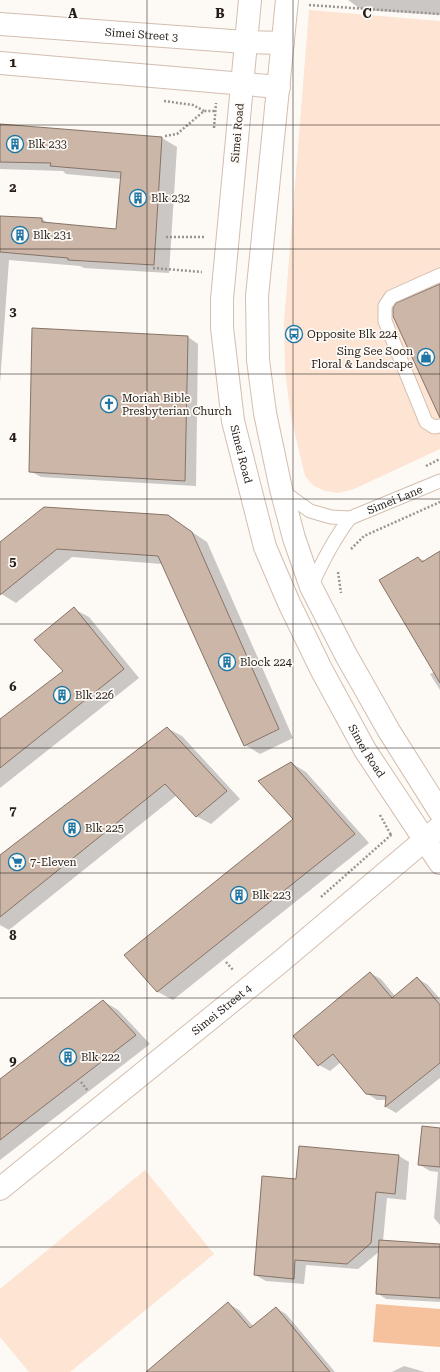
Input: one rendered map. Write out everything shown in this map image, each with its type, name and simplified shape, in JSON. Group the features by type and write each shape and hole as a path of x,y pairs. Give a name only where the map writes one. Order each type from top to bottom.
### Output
{"main road":[{"name":"Simei Road","path":"250,0 222,299 222,328 233,421 265,547 289,603 315,656 358,736 433,834 440,863"},
{"path":"287,0 257,296 259,368 265,413 281,489 294,538 311,587 346,655 389,731 440,812"},
{"name":"Simei Street 3","path":"0,24 245,42 283,43"},
{"path":"0,62 279,87"},
{"path":"222,299 230,290 243,285 257,296"},
{"name":"Simei Street 4","path":"0,1189 248,989 433,834"}],"lane":[{"path":"440,275 391,297 385,306 385,321 426,422 434,427 440,426"},
{"name":"Simei Lane","path":"281,489 310,511 331,517 350,518 440,481"},
{"name":"Simei Lane","path":"311,587 336,536 350,518"}],"path":[{"path":"306,0 306,5 440,14"},
{"path":"165,136 177,134 204,111 215,111"},
{"path":"166,237 208,237"},
{"path":"153,268 205,272"},
{"path":"350,551 364,536 440,502"},
{"path":"340,568 338,574 341,594"}],"shaded area":[{"path":"309,10 440,21 440,449 354,489 338,493 325,491 314,486 305,476 291,417 285,370 284,323"},
{"path":"145,1170 214,1254 70,1372 29,1372 0,1337 0,1289"},
{"path":"376,1304 440,1309 440,1347 373,1342"}],"building":[{"name":"Blk 232","path":"0,124 162,137 154,265 68,260 68,258 0,252 0,216 42,218 42,222 116,229 121,172 50,166 51,163 0,162"},
{"name":"Sing See Soon Floral & Landscape","path":"440,284 440,418 393,316 393,308 396,303"},
{"name":"Moriah Bible Presbyterian Church","path":"32,328 188,336 185,481 29,472"},
{"name":"Block 224","path":"44,507 168,515 192,532 279,729 244,746 158,556 57,549 0,595 0,542"},
{"path":"440,551 440,683 379,580 418,557 422,562"},
{"name":"Blk 226","path":"74,607 124,669 0,768 0,719 63,671 34,640"},
{"name":"Blk 225","path":"167,727 227,791 196,817 165,784 0,917 0,855"},
{"name":"Blk 223","path":"291,762 355,834 157,992 124,955 293,819 258,781"},
{"path":"370,972 392,998 417,977 440,1005 440,1063 385,1107 386,1096 366,1094 333,1054 318,1066 293,1036"},
{"name":"Blk 222","path":"103,1000 136,1035 0,1140 0,1079"},
{"path":"422,1126 440,1128 440,1167 418,1165"},
{"path":"299,1146 399,1155 395,1194 376,1192 371,1243 347,1264 295,1260 294,1279 254,1275 262,1176 296,1179"},
{"path":"379,1240 440,1244 440,1298 376,1294"},
{"path":"228,1302 250,1328 276,1307 330,1372 146,1372"}],"place":[{"name":"Blk 233","path":"15,144"},
{"name":"Blk 232","path":"138,198"},
{"name":"Blk 231","path":"20,235"},
{"name":"Opposite Blk 224","path":"294,334"},
{"name":"Sing See Soon Floral & Landscape","path":"426,357"},
{"name":"Moriah Bible Presbyterian Church","path":"109,404"},
{"name":"Block 224","path":"227,662"},
{"name":"Blk 226","path":"62,695"},
{"name":"Blk 225","path":"72,828"},
{"name":"7-Eleven","path":"17,862"},
{"name":"Blk 223","path":"239,895"},
{"name":"Blk 222","path":"68,1057"}]}
